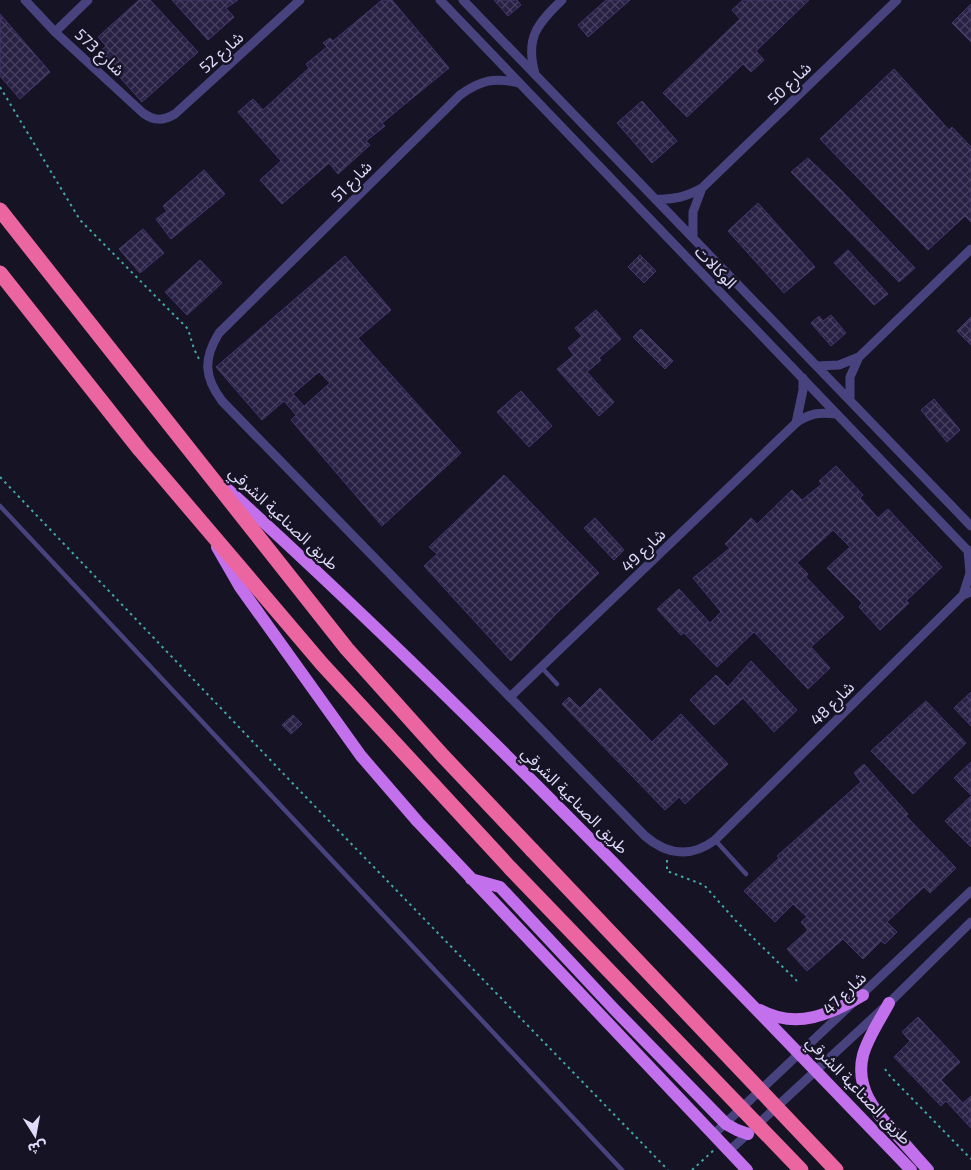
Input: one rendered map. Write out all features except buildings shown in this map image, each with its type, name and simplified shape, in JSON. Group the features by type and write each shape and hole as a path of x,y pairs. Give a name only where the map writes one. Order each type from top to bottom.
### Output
{"highway":[{"name":"طريق الصناعية الشرقي","path":"0,210 348,649 443,756 836,1170"},
{"path":"0,273 140,450 322,664 511,869 801,1170"}],"main road":[{"name":"طريق الصناعية الشرقي","path":"203,467 272,530 459,709 756,1008 911,1170"},
{"path":"201,522 240,587 361,756 418,822 747,1170"},
{"path":"471,878 500,887 614,1009 726,1124 748,1134"},
{"path":"756,1008 781,1018 805,1019 823,1016 864,995"},
{"path":"888,1003 866,1045 861,1071 864,1088 868,1101 876,1113 928,1170"}],"street":[{"name":"شارع 573","path":"25,0 55,32 143,112 150,118 159,120"},
{"path":"55,32 88,0"},
{"name":"شارع 52","path":"159,120 175,114 300,0"},
{"name":"الوكالات","path":"440,0 969,552"},
{"name":"الوكالات","path":"463,0 971,526"},
{"path":"535,74 531,59 531,44 536,30 544,18 562,0"},
{"name":"شارع 50","path":"655,199 680,198 702,188 897,0"},
{"name":"شارع 51","path":"208,375 207,360 211,346 219,333 460,95 473,86 488,80 504,80 519,83"},
{"name":"شارع 50","path":"693,238 693,212 702,188"},
{"path":"850,399 850,377 859,357 971,249"},
{"path":"817,366 839,365 859,357"},
{"name":"طريق الصناعية الشرقي","path":"208,375 213,389 222,401 645,836 668,850 684,852 705,847 722,833"},
{"path":"796,423 803,390 803,378"},
{"name":"شارع 49","path":"510,697 796,423 804,417 813,414 836,414"},
{"name":"شارع 48","path":"722,833 967,594 970,573 969,552"},
{"name":"شارع 47","path":"721,1143 726,1124 864,995 971,891"},
{"path":"721,1143 748,1134 888,1003 971,922"}],"lane":[{"path":"0,506 622,1170"},
{"path":"542,668 557,684"},
{"path":"715,840 746,874"}],"path":[{"path":"0,87 80,220 188,329 194,349 208,375"},
{"path":"0,477 300,791 668,1170"},
{"path":"668,850 667,871 704,886 736,921 797,981"},
{"path":"885,1069 971,1159"},
{"path":"692,1170 721,1143"}]}
